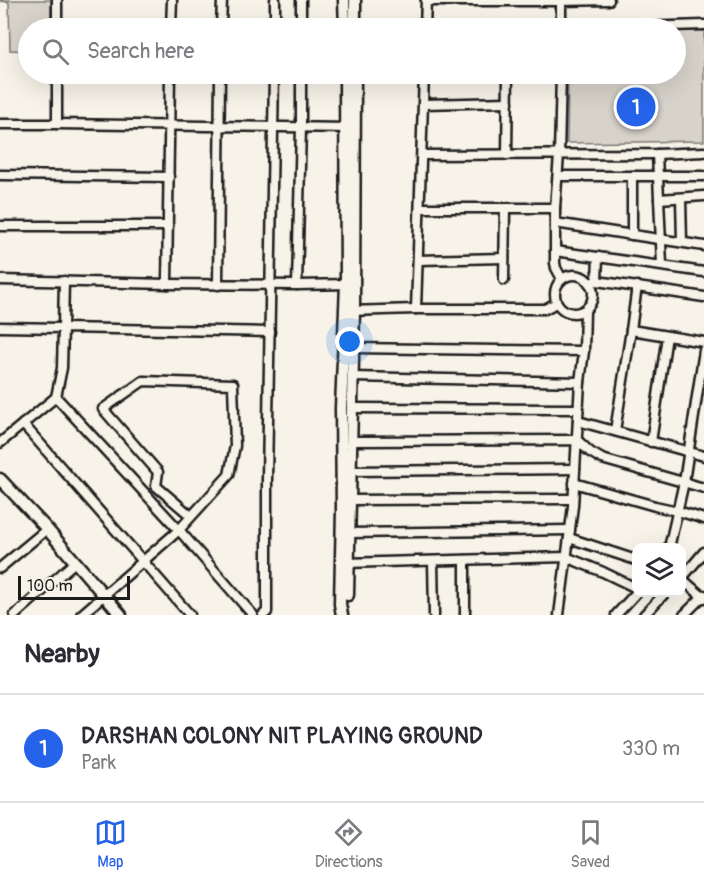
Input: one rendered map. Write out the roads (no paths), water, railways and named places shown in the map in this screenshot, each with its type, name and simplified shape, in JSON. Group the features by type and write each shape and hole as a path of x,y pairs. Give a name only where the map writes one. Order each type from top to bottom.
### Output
{"street":[{"path":"57,0 57,18"},
{"path":"171,18 172,0"},
{"path":"222,0 222,18"},
{"path":"275,0 275,18"},
{"path":"301,0 301,18"},
{"path":"344,0 345,18"},
{"path":"355,0 355,18"},
{"path":"425,18 426,1 609,0"},
{"path":"561,1 561,18"},
{"path":"686,26 704,25"},
{"path":"57,84 57,124"},
{"path":"166,284 170,84"},
{"path":"218,285 220,84"},
{"path":"263,615 267,612 274,84"},
{"path":"297,285 301,84"},
{"path":"345,610 350,311 350,128 346,84"},
{"path":"350,128 354,84"},
{"path":"416,309 424,84"},
{"path":"507,155 508,84"},
{"path":"561,84 555,251 556,268 562,279"},
{"path":"423,104 508,102"},
{"path":"0,124 350,128"},
{"path":"422,155 704,152"},
{"path":"657,154 662,265"},
{"path":"0,175 169,177"},
{"path":"558,176 704,176"},
{"path":"632,176 632,235"},
{"path":"659,199 704,196"},
{"path":"681,198 682,242"},
{"path":"420,208 555,208"},
{"path":"504,280 505,208"},
{"path":"555,223 704,246"},
{"path":"0,226 168,226"},
{"path":"555,251 704,272"},
{"path":"598,257 593,282 593,298 590,304 585,310 575,314 568,313 556,303 555,288 562,279 575,275 593,282 637,286 704,297"},
{"path":"418,260 504,258"},
{"path":"0,280 218,285 350,284"},
{"path":"0,443 56,397 62,368 64,281"},
{"path":"615,431 637,286"},
{"path":"350,311 545,309 556,303"},
{"path":"559,615 573,498 585,310"},
{"path":"347,468 351,441 347,408 353,376 350,311"},
{"path":"0,327 270,332"},
{"path":"631,330 704,342"},
{"path":"651,442 667,336"},
{"path":"353,348 584,351"},
{"path":"670,543 684,482 704,350"},
{"path":"353,376 580,382"},
{"path":"81,615 179,530 229,476 234,446 233,384 143,381 103,409 158,472 156,486 191,516"},
{"path":"56,397 179,530 253,615"},
{"path":"347,408 578,409"},
{"path":"578,421 704,456"},
{"path":"23,424 190,615"},
{"path":"351,441 576,440 602,459 704,488"},
{"path":"347,468 575,469"},
{"path":"0,479 47,529 121,615"},
{"path":"574,483 704,519"},
{"path":"346,500 573,498"},
{"path":"345,563 349,533 346,500"},
{"path":"0,568 47,529"},
{"path":"349,533 569,534 632,558"},
{"path":"686,572 704,552"},
{"path":"345,563 566,557 632,586"},
{"path":"465,560 465,615"},
{"path":"433,561 434,615"},
{"path":"15,615 75,562"},
{"path":"684,615 703,596 686,582"},
{"path":"616,615 632,597"},
{"path":"644,615 661,597"}],"place":[{"name":"DARSHAN COLONY NIT PLAYING GROUND","path":"636,107"}]}
